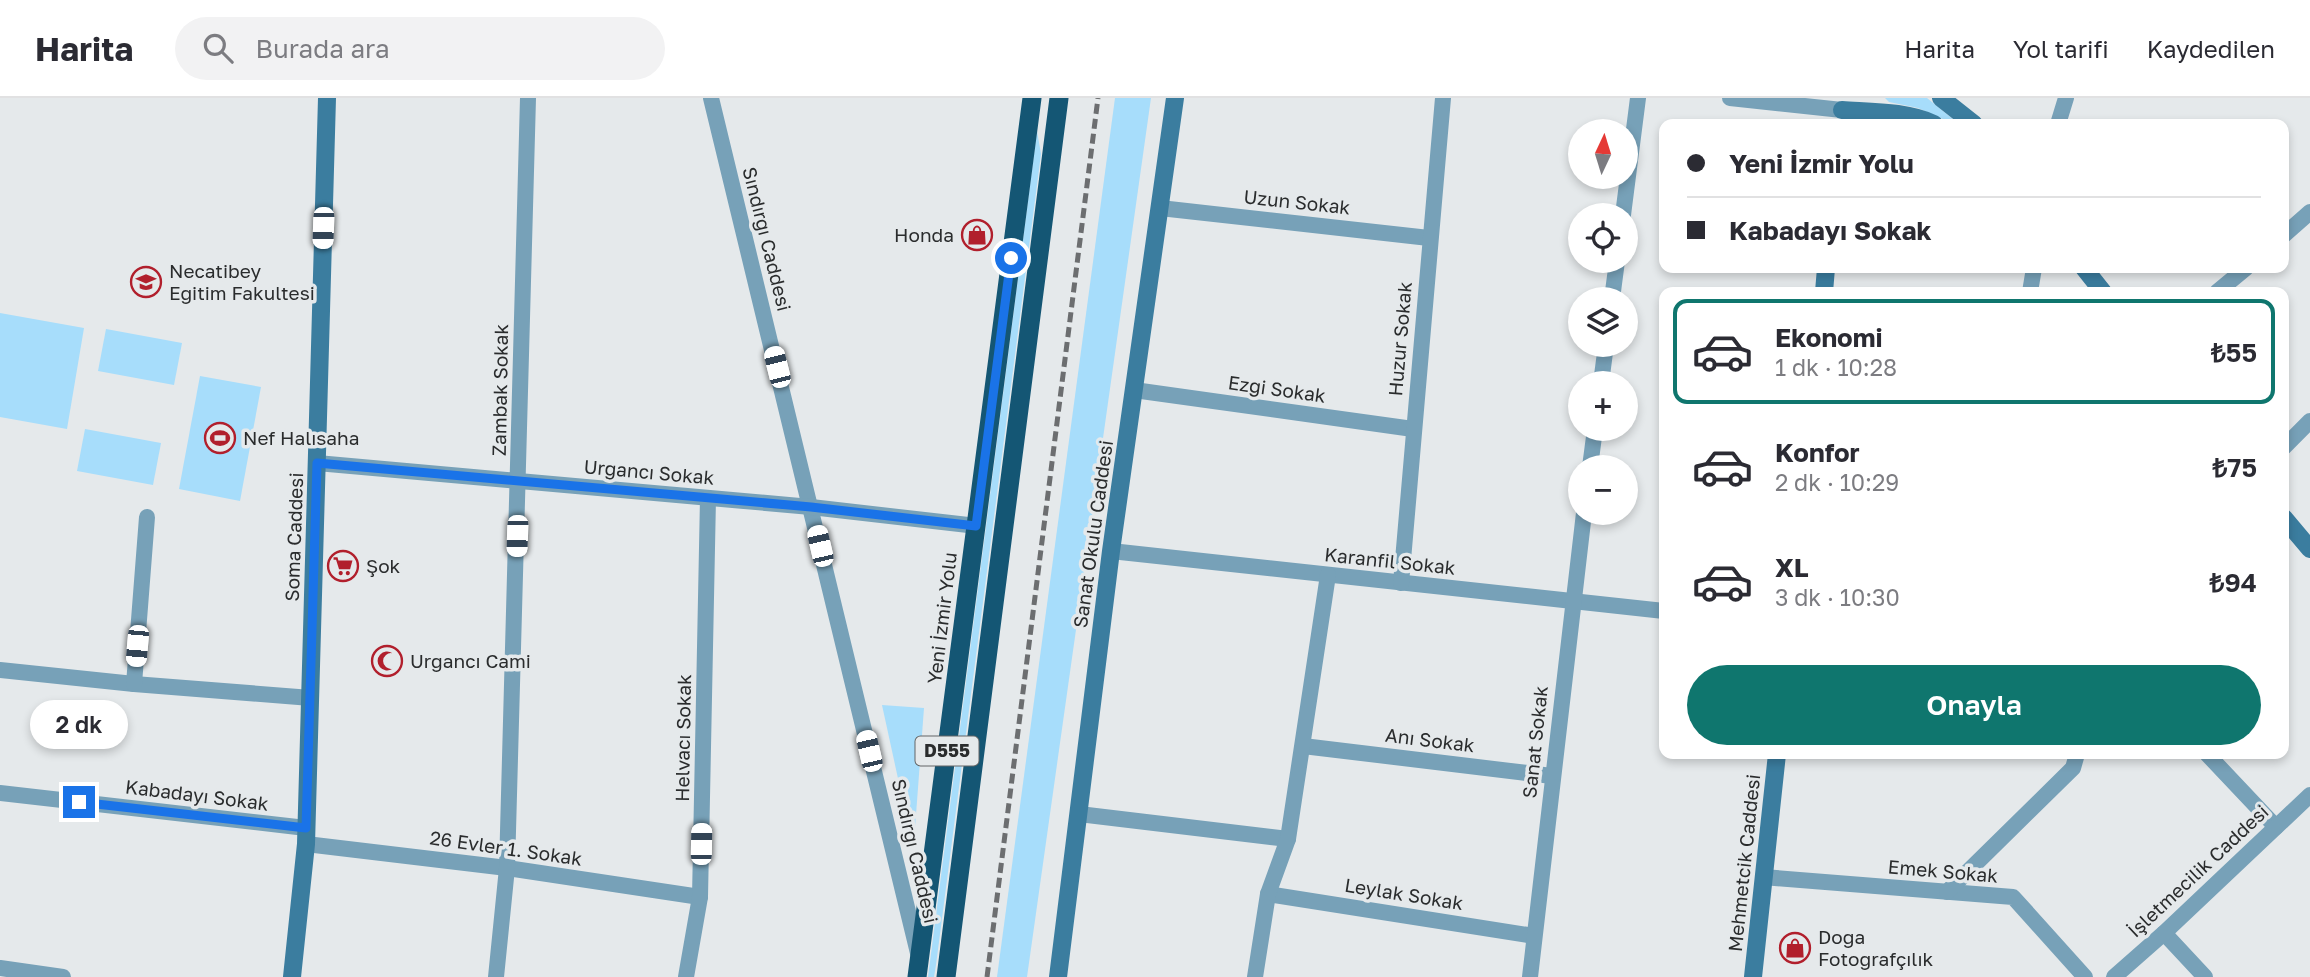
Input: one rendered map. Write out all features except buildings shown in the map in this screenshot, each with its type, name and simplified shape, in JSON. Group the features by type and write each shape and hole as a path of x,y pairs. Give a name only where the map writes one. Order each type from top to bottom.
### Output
{"highway":[{"name":"Yeni İzmir Yolu","path":"918,969 1032,98"},
{"name":"D555","path":"946,977 1059,98"}],"main road":[{"name":"Soma Caddesi","path":"292,977 306,836 327,98"},
{"name":"Sanat Okulu Caddesi","path":"1058,977 1111,551 1175,98"},
{"path":"1941,98 1968,119"},
{"path":"1842,111 1880,112 1919,119"},
{"path":"2088,273 2099,287"},
{"path":"2289,524 2310,549"},
{"name":"Mehmetcik Caddesi","path":"1753,977 1776,759"}],"street":[{"name":"Zambak Sokak","path":"496,977 507,868 528,98"},
{"name":"Sındırgı Caddesi","path":"711,98 811,507 918,969"},
{"path":"1170,136 1182,98"},
{"name":"Huzur Sokak","path":"1401,583 1443,98"},
{"path":"1625,203 1638,98"},
{"path":"1730,98 1842,111"},
{"path":"2060,119 2066,98"},
{"name":"Uzun Sokak","path":"1160,208 1429,238"},
{"path":"2289,231 2310,212"},
{"path":"2222,287 2237,273"},
{"name":"Ezgi Sokak","path":"1134,390 1413,429"},
{"path":"2289,442 2310,421"},
{"name":"Urgancı Sokak","path":"317,463 811,507 976,526"},
{"name":"Helvacı Sokak","path":"686,977 700,897 708,498"},
{"path":"134,684 147,517"},
{"name":"Sanat Sokak","path":"1530,977 1582,525"},
{"name":"Karanfil Sokak","path":"1111,551 1659,611"},
{"path":"1255,977 1268,894 1288,839 1328,575"},
{"path":"0,670 311,698"},
{"name":"Anı Sokak","path":"1303,746 1552,776"},
{"path":"1947,892 2073,768 2074,759"},
{"path":"2212,759 2276,827"},
{"name":"Kabadayı Sokak","path":"0,793 306,836"},
{"name":"İşletmecilik Caddesi","path":"2113,977 2164,933 2310,795"},
{"path":"1079,814 1288,839"},
{"name":"26 Evler 1. Sokak","path":"306,836 700,897"},
{"name":"Emek Sokak","path":"1763,877 2013,897 2085,977"},
{"name":"Leylak Sokak","path":"1268,894 1534,936"},
{"path":"2164,933 2205,977"},
{"path":"0,968 63,977"}],"shaded area":[{"path":"1115,98 1151,98 1027,977 997,977"},
{"path":"1885,98 1927,98 1953,119 1943,119 1918,108 1889,102"},
{"path":"1037,131 1041,154 936,965 934,977 928,977"},
{"path":"0,313 84,328 67,429 0,417"},
{"path":"106,329 182,343 174,385 98,371"},
{"name":"Nef Halısaha","path":"200,376 261,387 240,501 179,489"},
{"path":"85,429 161,443 153,485 77,471"},
{"path":"882,705 924,708 915,828 909,829"}],"railway":[{"path":"987,977 1098,98"}],"place":[{"name":"Honda","path":"977,235"},
{"name":"Necatibey Eğitim Fakultesi","path":"146,282"},
{"name":"Nef Halısaha","path":"220,438"},
{"name":"Şok","path":"343,566"},
{"name":"Urgancı Cami","path":"387,661"},
{"name":"Doğa Fotoğrafçılık","path":"1795,948"}],"route":[{"path":"79,802 306,828 317,463 811,507 976,526 1011,258"}]}
